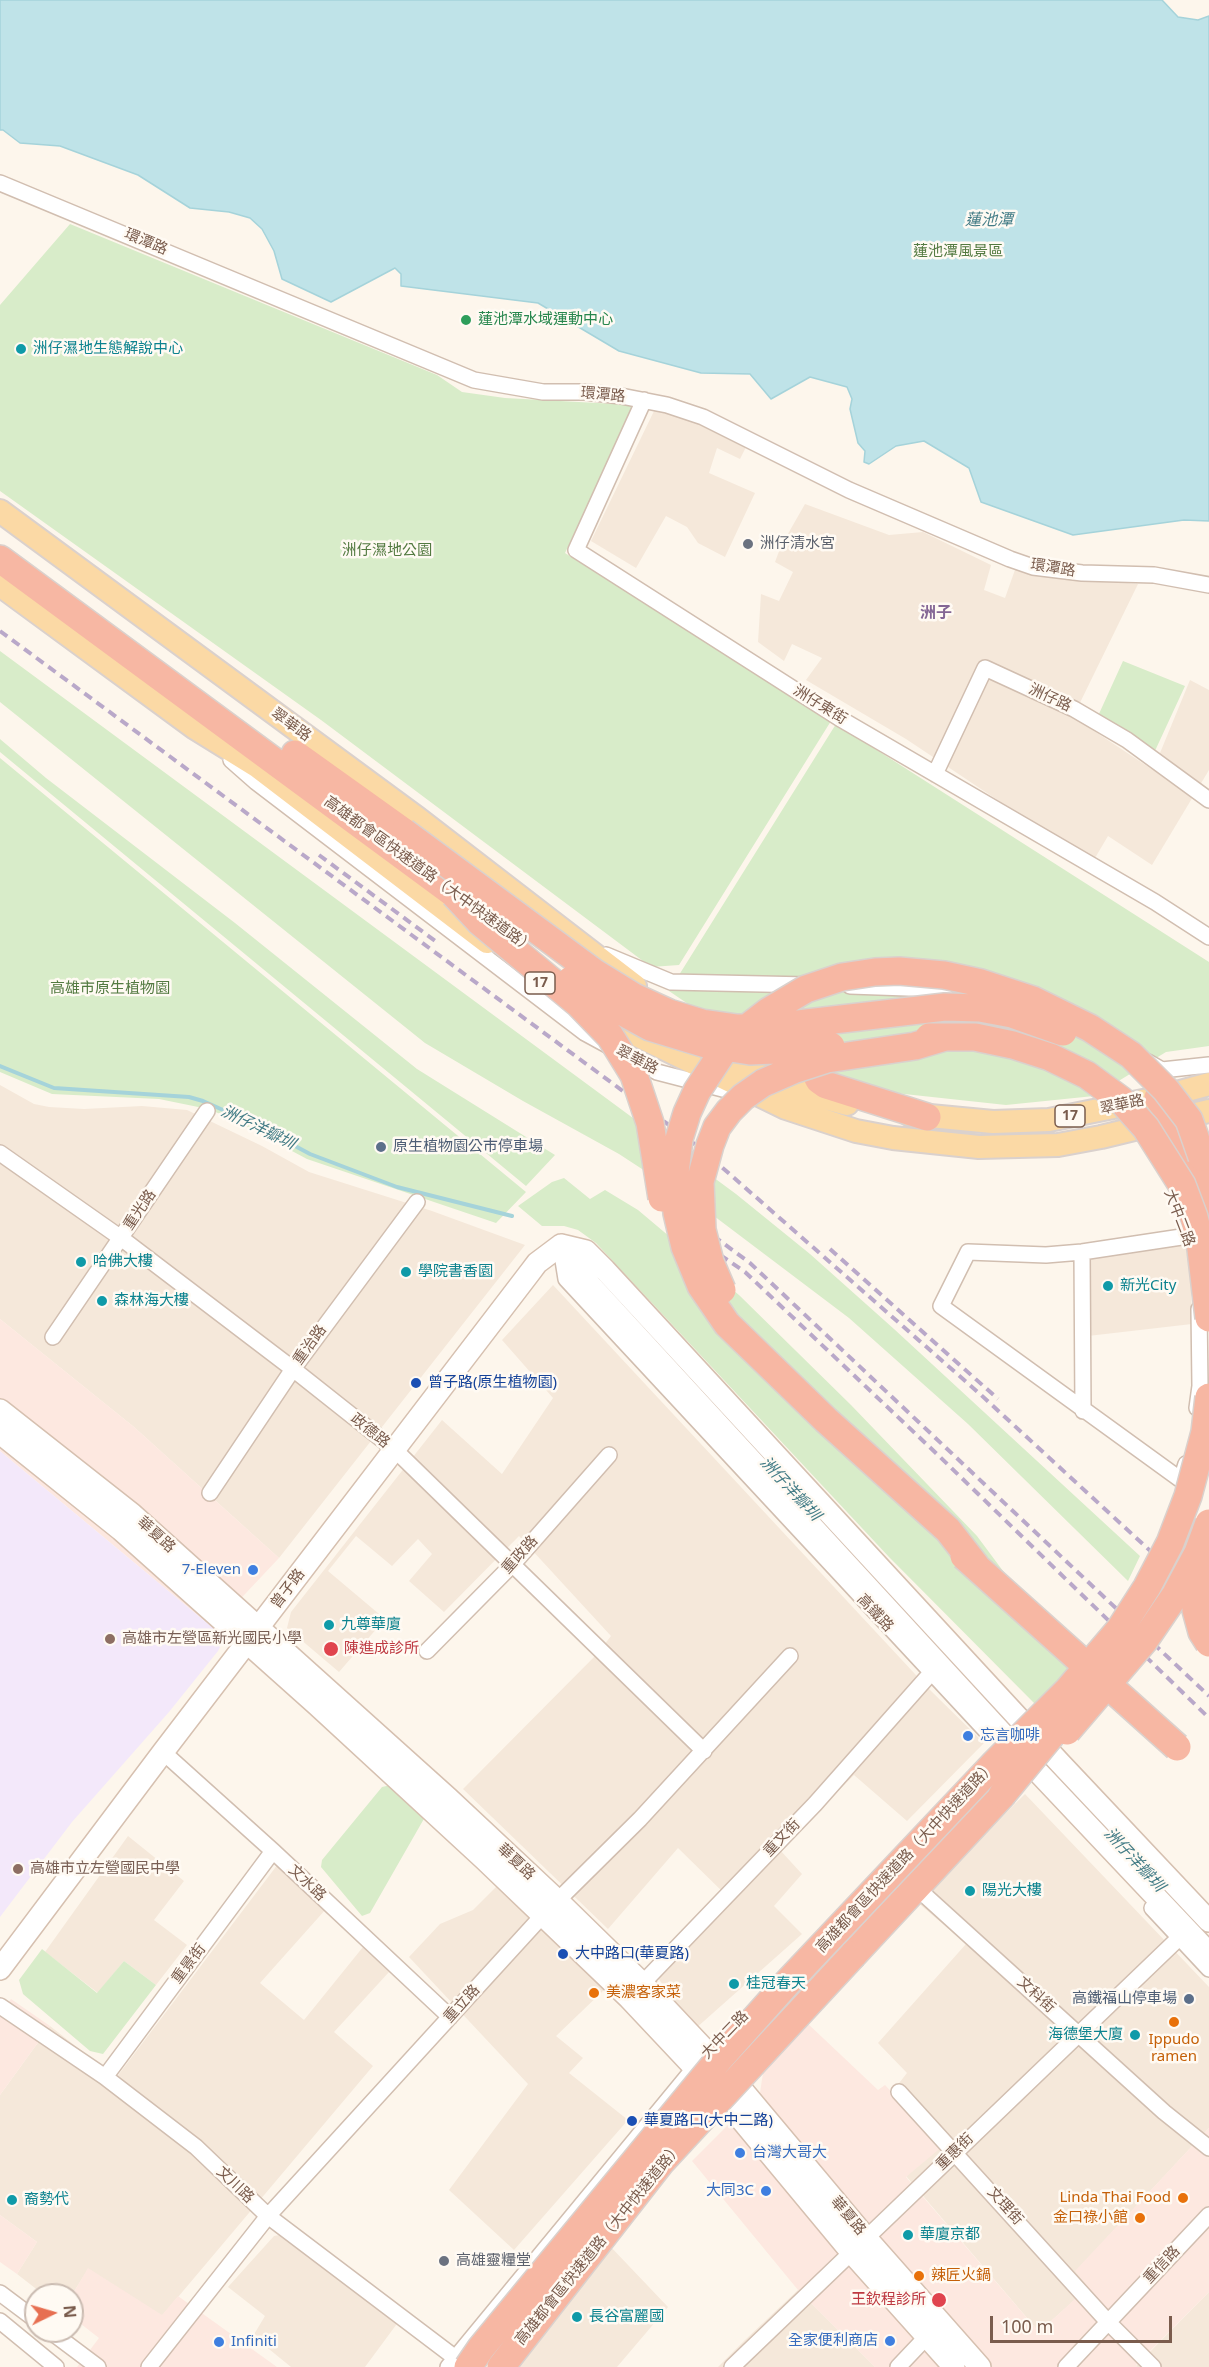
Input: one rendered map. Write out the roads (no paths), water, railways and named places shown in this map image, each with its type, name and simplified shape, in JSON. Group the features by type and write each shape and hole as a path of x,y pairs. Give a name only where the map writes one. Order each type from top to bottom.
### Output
{"highway":[{"name":"高雄都會區快速道路（大中快速道路）","path":"1,563 454,894 489,916 586,992 650,1027 706,1044 750,1051 789,1050 913,1036 975,1037 1013,1045 1050,1057 1087,1075 1121,1100 1146,1128 1182,1185 1200,1241 1209,1318"},
{"name":"高雄都會區快速道路（大中快速道路）","path":"1,563 404,832 595,973 633,997 691,1019 737,1028 801,1025 880,1013 945,1007 980,1008 1012,1014 1045,1024 1080,1039 1117,1063 1207,1150"},
{"path":"454,894 480,922 579,1004 610,1036 634,1075 650,1123 663,1209 671,1239 698,1300 720,1331 819,1428 943,1540 1182,1743 781,1364 730,1304 710,1262 702,1230 699,1204 704,1162 717,1128 743,1097 778,1076 827,1059 915,1046 945,1037"},
{"path":"976,1566 948,1530 826,1420 727,1324 701,1286 685,1247 676,1213 674,1182 679,1139 687,1113 697,1091 730,1041 769,1011 806,989 842,977 875,972 944,975 981,983 1033,1000 1090,1028 1131,1055 1166,1090 1189,1120 1207,1150 1194,1164 1157,1106"},
{"path":"927,1117 826,1085 819,1080 814,1063 816,1047 826,1036 917,1020 964,1022 994,1027 1058,1045 1095,1066 1129,1090 1159,1125 1184,1161 1201,1200 1199,1238"},
{"name":"高雄都會區快速道路（大中快速道路）","path":"459,2365 481,2348 720,2058 787,1983 994,1763 1068,1690 1119,1629 1148,1587 1170,1543 1188,1496 1197,1463 1205,1432 1209,1397"},
{"path":"1002,1795 1040,1747 1113,1663 1157,1603 1189,1543 1209,1485"},
{"name":"高雄都會區快速道路（大中快速道路）","path":"500,2367 661,2162 1002,1795 1046,1755 1144,1641 1176,1593 1198,1553 1209,1523"},
{"path":"1209,1564 1198,1592 1196,1610 1202,1632 1209,1643"},
{"path":"716,2076 855,1928 1005,1774 1033,1741 1068,1690"},
{"path":"485,2367 658,2153 732,2069 853,1955"}],"main road":[{"name":"翠華路","path":"0,511 407,811 733,1061 804,1092 859,1107 927,1117 993,1122 1049,1120 1157,1106 1209,1079"},
{"name":"翠華路","path":"1,563 195,728 258,766 556,994 786,1108 856,1131 946,1145 979,1147 1058,1144 1147,1132 1157,1106"},
{"name":"翠華路","path":"1157,1106 1207,1150"}],"street":[{"name":"環潭路","path":"0,183 474,380 543,392 585,392 644,400 703,417 849,490 1033,567 1082,573 1154,575 1209,585"},
{"name":"洲仔東街","path":"644,400 576,550 839,718 1155,902 1209,937"},
{"name":"洲仔路","path":"935,774 985,668 1074,709 1126,740 1209,800"},
{"name":"翠華路","path":"580,943 671,982 935,988 1011,995 1068,1018 1162,1070"},
{"path":"1157,1106 1143,1081 1162,1070 1209,1079 1207,1150"},
{"name":"重光路","path":"53,1337 207,1111"},
{"path":"1147,1132 1169,1166 1179,1188"},
{"name":"大中二路","path":"1083,1411 1181,1480 1194,1427 1200,1386 1201,1326 1197,1272 1199,1238 1146,1148 1147,1132"},
{"name":"政德路","path":"0,1153 121,1239 293,1369 394,1449 704,1751"},
{"name":"重治路","path":"210,1493 293,1369 417,1202"},
{"path":"1083,1411 941,1306 968,1252 1046,1255 1199,1238"},
{"path":"561,1245 585,1251 599,1264 1209,1921"},
{"name":"曾子路","path":"0,1969 537,1263 561,1245"},
{"name":"高鐵路","path":"561,1245 566,1279 931,1673 1002,1741"},
{"name":"高鐵路","path":"561,1245 571,1264 1002,1741 1209,1953"},
{"path":"1082,1252 1083,1411"},
{"name":"華夏路","path":"0,1410 46,1457"},
{"name":"華夏路","path":"0,1433 46,1457 132,1514 253,1636 448,1798 550,1908 635,1991 716,2076 859,2246 934,2330 980,2367"},
{"name":"重政路","path":"427,1651 513,1565 609,1455"},
{"name":"重立路","path":"149,2367 268,2216 550,1908 640,1819 790,1656"},
{"name":"重文街","path":"635,1991 815,1804 931,1673"},
{"name":"大中二路","path":"500,2367 603,2239 716,2076 723,2037 809,1951 1021,1720"},
{"name":"文水路","path":"163,1752 273,1851 450,2017"},
{"name":"大中二路","path":"459,2365 716,2076 759,2062 918,1889 1052,1754"},
{"name":"高鐵路","path":"1033,1773 1209,1969"},
{"name":"重景街","path":"105,2077 273,1851"},
{"name":"文科街","path":"918,1889 1164,2112 1209,2148"},
{"name":"重惠街","path":"732,2367 1180,1937"},
{"path":"723,2037 747,2021 788,1977"},
{"name":"大中二路","path":"759,2062 760,2048 806,2000"},
{"name":"文川路","path":"0,2006 105,2077 196,2147 268,2216 459,2365"},
{"name":"文理街","path":"899,2092 1108,2322 1154,2367"},
{"name":"重信路","path":"1066,2367 1209,2215"},
{"path":"0,2292 24,2311"},
{"path":"0,2321 56,2367"},
{"path":"898,2367 934,2330"},
{"name":"華夏路","path":"934,2330 954,2367"},
{"path":"66,2343 98,2367"}],"water":[{"name":"蓮池潭","path":"0,0 1162,0 1178,17 1198,20 1209,16 1209,521 1184,520 1073,535 981,502 969,468 924,441 896,446 869,464 864,462 865,451 858,443 850,409 852,399 847,387 810,377 771,399 750,374 701,373 619,351 538,303 401,286 401,274 395,268 331,302 282,279 274,251 262,229 250,218 229,212 190,208 138,175 60,146 20,143 0,130"}],"waterway":[{"name":"洲仔洋瓣圳","path":"0,1066 54,1088 189,1097 203,1101 254,1124 310,1154 397,1187 512,1216"}],"railway":[{"path":"0,631 700,1148 980,1394 1209,1605"},
{"path":"319,855 438,943"},
{"path":"677,1209 750,1263 1209,1696"},
{"path":"672,1219 745,1272 1209,1718"},
{"path":"830,1249 998,1399"}],"place":[{"name":"蓮池潭水域運動中心","path":"466,320"},
{"name":"洲仔濕地生態解說中心","path":"21,349"},
{"name":"洲仔清水宮","path":"748,544"},
{"name":"原生植物園公巿停車場","path":"381,1147"},
{"name":"哈佛大樓","path":"81,1262"},
{"name":"學院書香園","path":"406,1272"},
{"name":"新光City","path":"1108,1286"},
{"name":"森林海大樓","path":"102,1301"},
{"name":"曾子路(原生植物園)","path":"416,1383"},
{"name":"7-Eleven","path":"253,1570"},
{"name":"九尊華廈","path":"329,1625"},
{"name":"高雄市左營區新光國民小學","path":"110,1639"},
{"name":"陳進成診所","path":"331,1649"},
{"name":"忘言咖啡","path":"968,1736"},
{"name":"高雄市立左營國民中學","path":"18,1869"},
{"name":"陽光大樓","path":"970,1891"},
{"name":"大中路口(華夏路)","path":"563,1954"},
{"name":"桂冠春天","path":"734,1984"},
{"name":"美濃客家菜","path":"594,1993"},
{"name":"高鐵福山停車場","path":"1189,1999"},
{"name":"Ippudo ramen","path":"1174,2022"},
{"name":"海德堡大廈","path":"1135,2035"},
{"name":"華夏路口(大中二路)","path":"632,2121"},
{"name":"台灣大哥大","path":"740,2153"},
{"name":"大同3C","path":"766,2191"},
{"name":"Linda Thai Food","path":"1183,2198"},
{"name":"裔勢代","path":"12,2200"},
{"name":"金口祿小館","path":"1140,2218"},
{"name":"華廈京都","path":"908,2235"},
{"name":"高雄靈糧堂","path":"444,2261"},
{"name":"辣匠火鍋","path":"919,2276"},
{"name":"王欽程診所","path":"939,2300"},
{"name":"長谷富麗國","path":"577,2317"},
{"name":"全家便利商店","path":"890,2341"},
{"name":"Infiniti","path":"219,2342"}],"district":[{"name":"洲子","path":"936,613"}],"park label":[{"name":"蓮池潭風景區","path":"958,252"},
{"name":"洲仔濕地公園","path":"387,551"},
{"name":"高雄市原生植物園","path":"110,989"}]}
